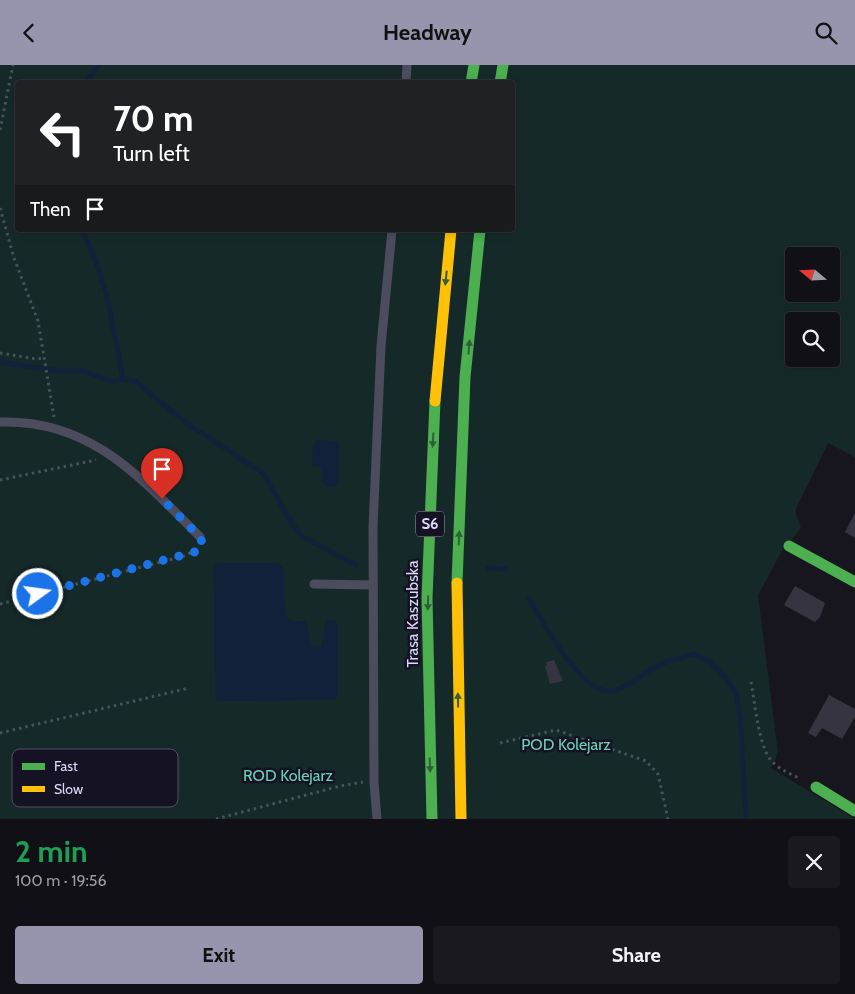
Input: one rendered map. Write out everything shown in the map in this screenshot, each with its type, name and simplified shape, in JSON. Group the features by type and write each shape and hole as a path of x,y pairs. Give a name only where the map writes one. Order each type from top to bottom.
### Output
{"main road":[{"path":"472,80 474,65"},
{"path":"500,80 503,65"},
{"name":"Trasa Kaszubska","path":"432,819 428,693 429,545 434,422 451,232"},
{"name":"S6","path":"461,819 457,675 458,547 467,365 480,232"},
{"path":"789,546 855,582"},
{"path":"816,787 855,811"}],"lane":[{"path":"406,80 407,65"},
{"path":"376,819 374,781 373,585 381,346 392,232"},
{"path":"0,422 23,421 54,428 86,441 131,469 200,537"},
{"path":"314,584 373,585"}],"path":[{"path":"0,130 13,65"},
{"path":"0,208 14,258 38,321 53,408 54,428"},
{"path":"0,353 36,359 44,358"},
{"path":"0,480 85,463 99,459 106,453"},
{"path":"0,604 198,551 203,545 200,537"},
{"path":"751,682 762,739 769,758 780,769 816,787"},
{"path":"0,733 189,688"},
{"path":"500,743 556,730 646,761 658,774 668,819"},
{"path":"216,819 340,786 374,781"}],"green space":[{"path":"0,65 855,65 855,457 828,443 795,511 801,528 782,551 758,595 778,753 771,768 855,819 0,819"}],"water":[{"path":"316,440 337,441 339,444 338,483 335,487 326,487 323,483 321,467 312,466 313,445"},
{"path":"218,563 278,563 283,567 286,616 291,621 306,621 312,648 321,647 326,620 334,620 338,624 338,696 334,700 219,701 215,698 214,567"}],"building":[{"path":"855,513 855,538 845,532"},
{"path":"795,586 825,603 820,617 815,622 784,605"},
{"path":"554,660 563,681 550,684 545,666 547,666 546,662"},
{"path":"829,695 855,709 855,717 842,739 822,728 816,737 808,733"}],"waterway":[{"path":"87,80 99,65"},
{"path":"82,232 90,247 103,284 123,379"},
{"path":"0,362 59,371 83,371 114,382 123,379 135,381 185,422 264,474 294,527 303,537 356,565"},
{"path":"488,568 506,569"},
{"path":"529,599 575,669 598,689 616,690 661,664 694,654 711,662 736,693 740,717 746,819"}],"traffic: fast":[{"path":"472,80 474,65"},
{"path":"500,80 503,65"},
{"path":"457,583 465,377 480,232"},
{"path":"432,819 427,598 435,401"},
{"path":"789,546 855,582"},
{"path":"816,787 855,811"}],"traffic: slow":[{"path":"435,401 451,232"},
{"path":"457,583 461,819"}],"route":[{"path":"38,594 198,551 203,545 200,537 162,499"}],"park label":[{"name":"POD Kolejarz","path":"566,744"},
{"name":"ROD Kolejarz","path":"288,775"}]}
